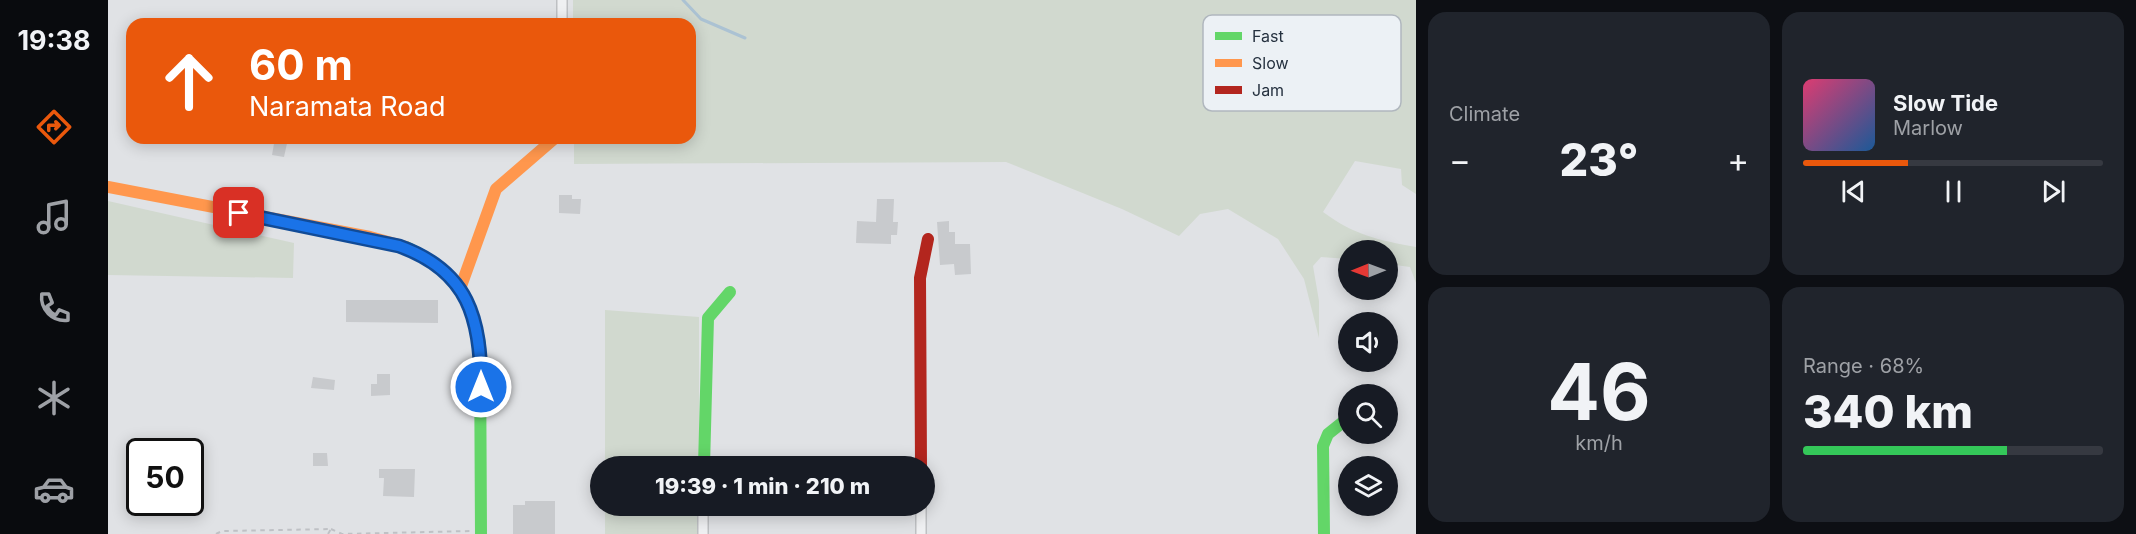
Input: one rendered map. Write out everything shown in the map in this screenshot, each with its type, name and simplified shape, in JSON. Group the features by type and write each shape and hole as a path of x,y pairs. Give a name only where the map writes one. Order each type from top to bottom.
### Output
{"street":[{"path":"562,0 562,18"},
{"path":"460,289 483,219 496,189 548,144"},
{"path":"108,187 399,246 416,252 440,266 460,289 476,322 480,344 481,532"},
{"path":"921,456 920,278 928,239"},
{"path":"704,456 708,318 730,292"},
{"path":"1324,534 1323,446 1328,434 1338,426"},
{"path":"703,516 703,534"},
{"path":"921,516 921,534"}],"path":[{"path":"328,534 330,529"},
{"path":"216,534 222,531 330,529 342,534 481,532"}],"shaded area":[{"path":"573,0 1416,0 1416,194 1402,185 1401,169 1355,161 1323,212 1345,226 1382,240 1338,240 1338,258 1321,257 1313,266 1319,301 1319,338 1304,279 1278,239 1228,209 1200,214 1179,236 1122,209 1006,162 574,164 574,144 696,144 696,18 573,18"},
{"path":"108,201 294,243 293,278 108,275"},
{"path":"1398,244 1416,247 1416,283 1410,267 1398,265"},
{"path":"605,310 699,317 699,456 605,456"},
{"path":"605,516 700,516 700,534 605,534"}],"building":[{"path":"274,144 287,144 284,157 272,155"},
{"path":"559,195 572,195 572,199 581,199 580,214 559,213"},
{"path":"877,199 894,199 893,222 898,222 897,235 891,235 891,244 856,243 857,221 876,222"},
{"path":"949,221 949,232 955,232 955,244 970,244 971,274 955,275 954,264 940,265 937,222"},
{"path":"346,300 438,300 438,323 346,322"},
{"path":"377,374 390,374 390,395 371,396 371,384 377,384"},
{"path":"313,377 335,380 334,390 311,388"},
{"path":"313,453 327,453 328,466 313,466"},
{"path":"379,469 415,469 414,497 383,496 384,478 379,478"},
{"path":"525,501 555,501 555,534 513,534 513,505 525,505"}],"waterway":[{"path":"683,0 701,19 745,38"}],"traffic: fast":[{"path":"406,247 435,264 456,285 471,312 476,327 480,344 481,534"},
{"path":"704,456 708,318 730,292"},
{"path":"1324,534 1323,446 1328,434 1338,426"}],"traffic: slow":[{"path":"460,289 496,189 548,144"},
{"path":"108,187 370,237 406,247"}],"traffic: jam":[{"path":"921,456 920,278 928,239"}],"route":[{"path":"239,213 369,238 399,246 429,258 451,277 469,303 476,322 480,344 481,387"}]}
